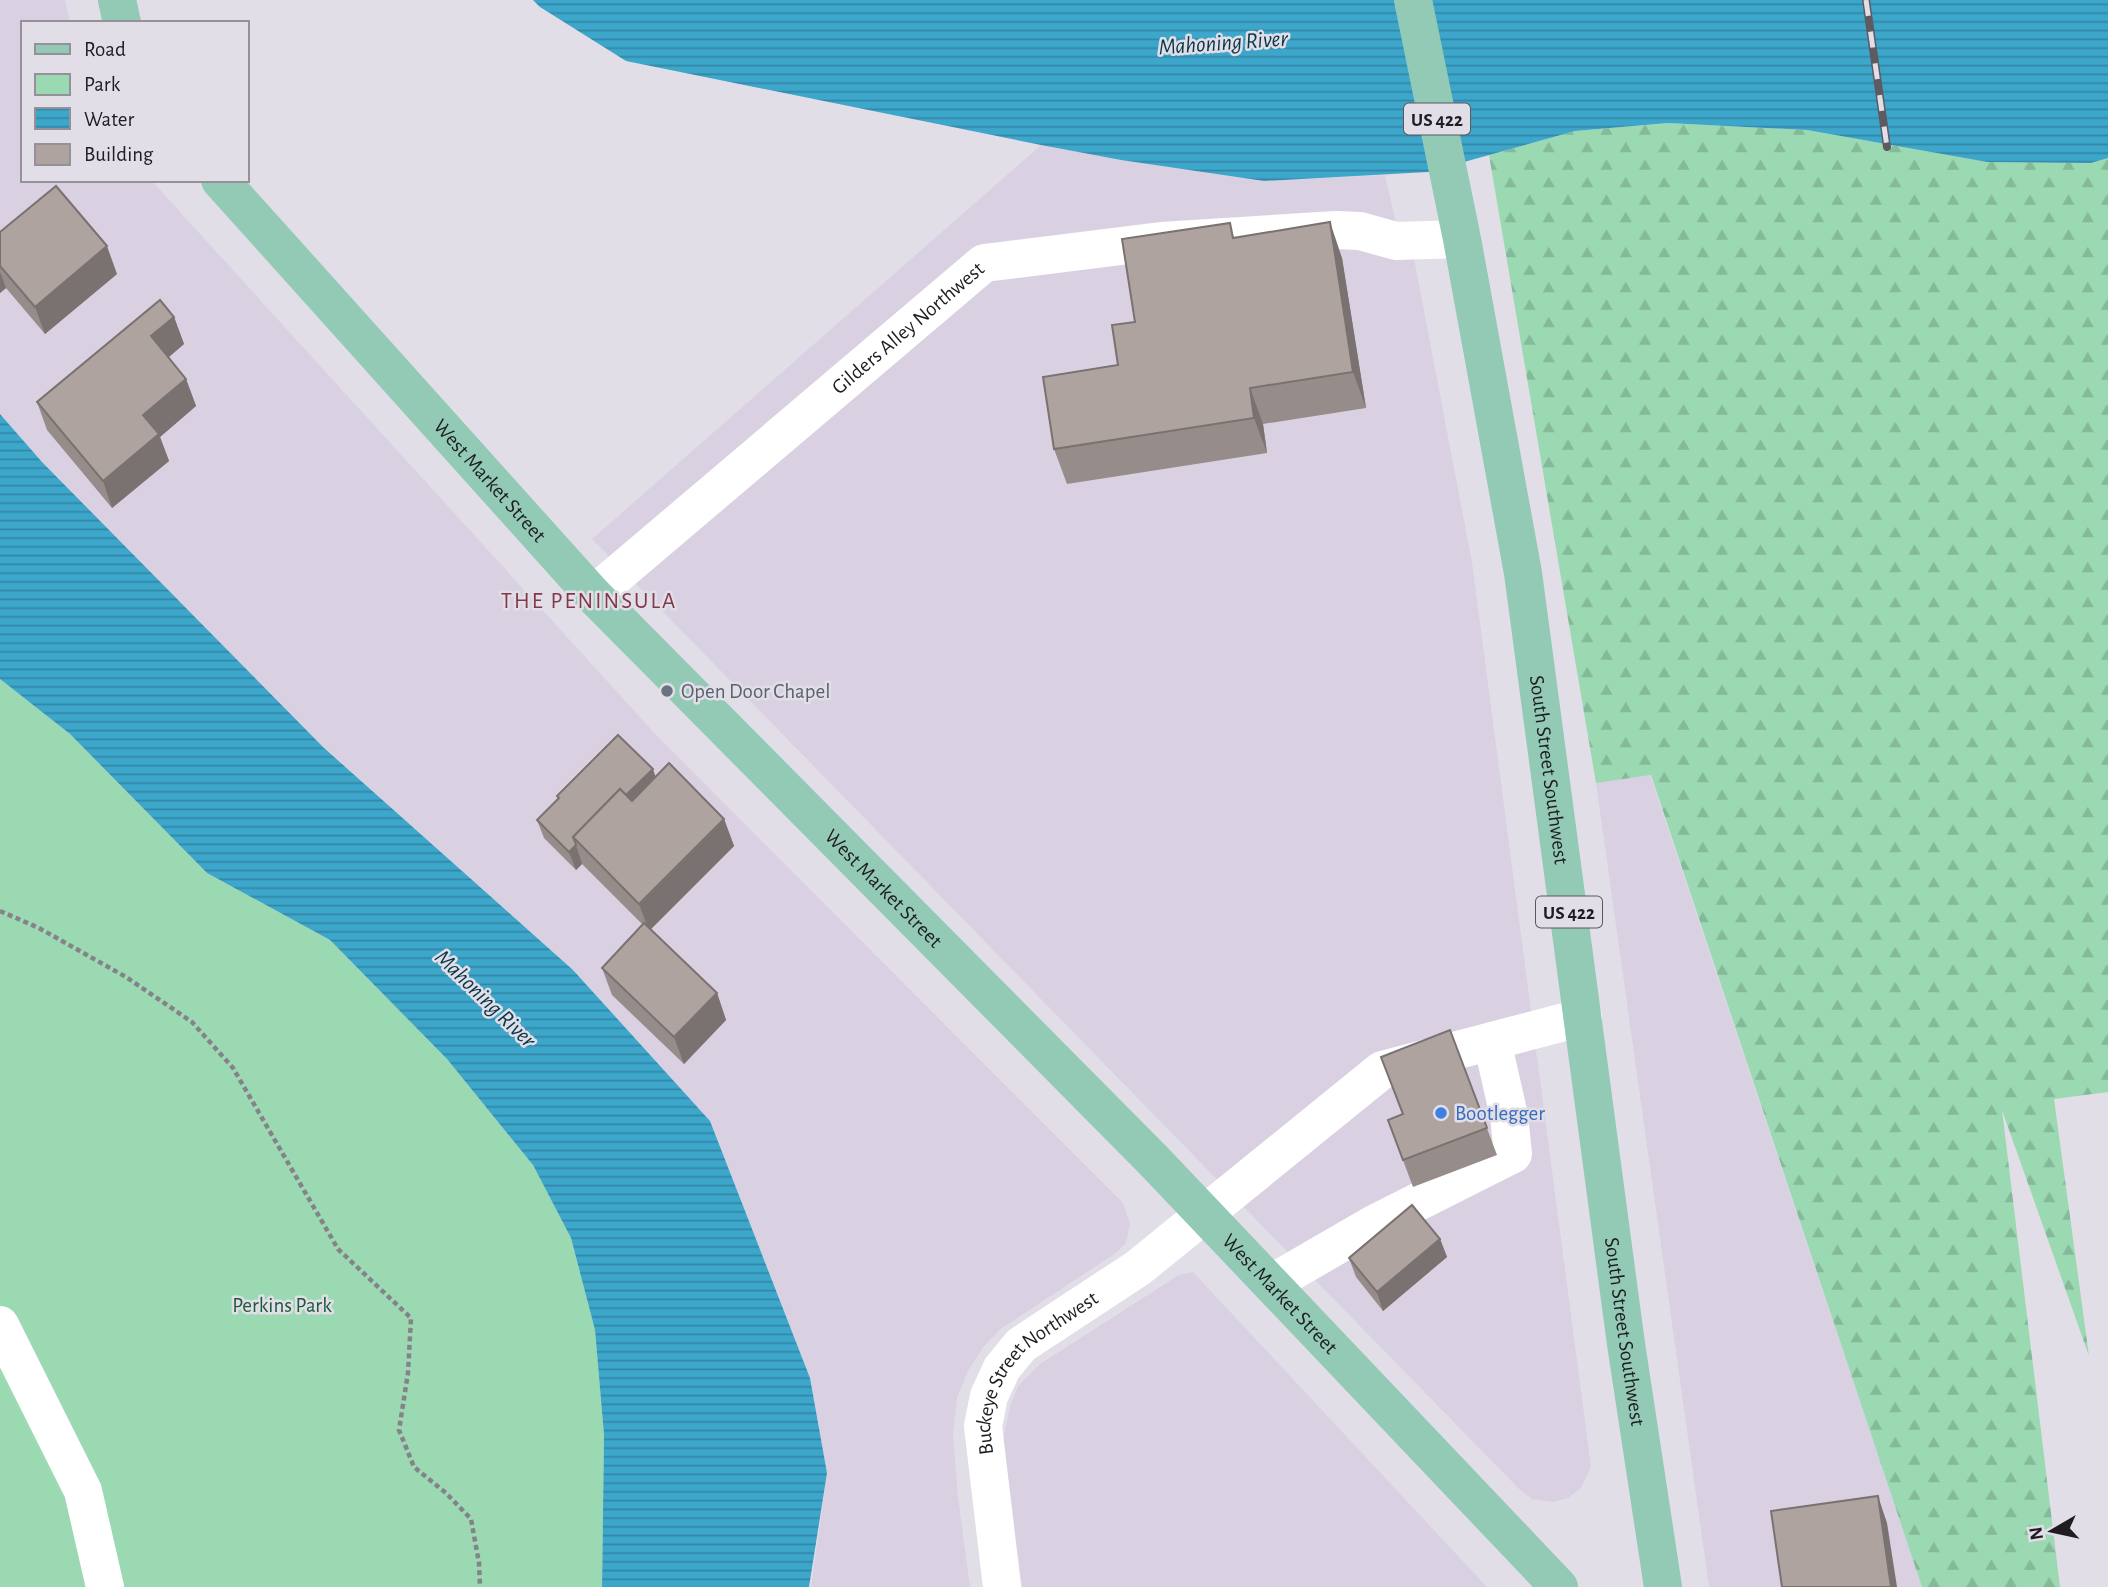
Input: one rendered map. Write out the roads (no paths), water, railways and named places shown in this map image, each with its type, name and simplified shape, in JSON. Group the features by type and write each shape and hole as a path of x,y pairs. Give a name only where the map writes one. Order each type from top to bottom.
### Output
{"main road":[{"path":"117,0 121,21"},
{"name":"South Street Southwest","path":"1413,0 1462,239 1523,573 1626,1344 1663,1587"},
{"name":"West Market Street","path":"222,182 593,596 1154,1161 1559,1587"}],"street":[{"name":"Gilders Alley Northwest","path":"593,596 984,262 1161,241 1336,230 1360,232 1396,241 1462,239"},
{"name":"Buckeye Street Northwest","path":"1002,1587 984,1426 989,1396 1002,1368 1021,1345 1138,1268 1382,1070 1583,1017"},
{"path":"1272,1283 1374,1224 1513,1154 1509,1116 1492,1041"},
{"path":"0,1325 83,1492 105,1587"}],"water":[{"name":"Mahoning River","path":"533,0 2108,0 2108,158 2091,163 1987,162 1807,130 1668,123 1575,131 1428,172 1264,181 1041,145 626,61"},
{"name":"Mahoning River","path":"0,414 42,462 323,747 573,970 710,1121 810,1378 827,1473 809,1587 602,1587 604,1435 595,1330 571,1238 533,1165 447,1059 330,940 207,873 70,734 0,679"}],"railway":[{"path":"1866,0 1887,147"}],"place":[{"name":"Open Door Chapel","path":"667,691"},
{"name":"Bootlegger","path":"1441,1113"}],"district":[{"name":"THE PENINSULA","path":"589,600"}],"park label":[{"name":"Perkins Park","path":"282,1305"}]}
